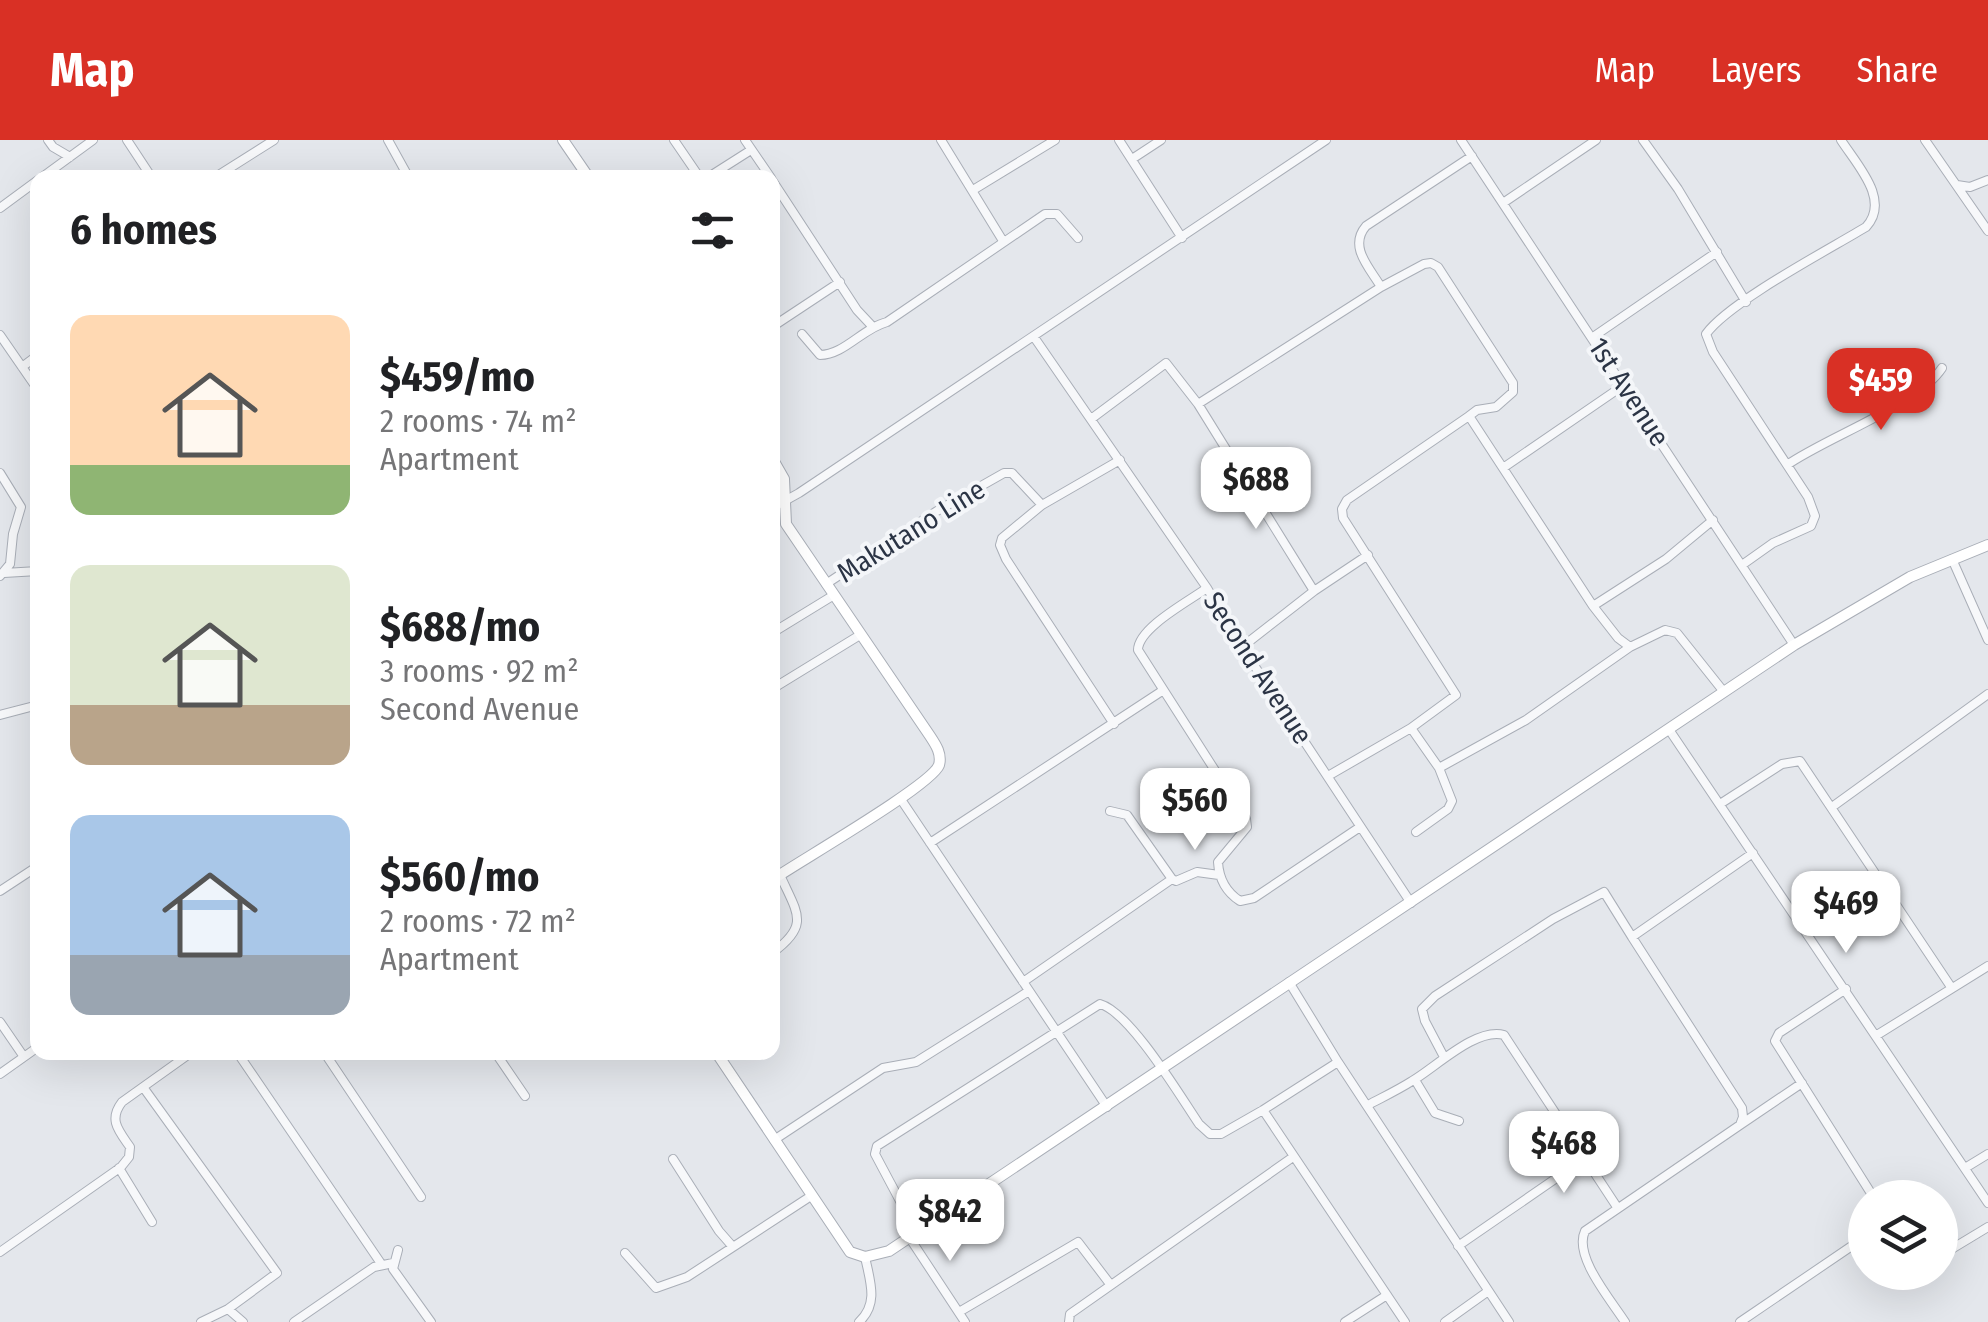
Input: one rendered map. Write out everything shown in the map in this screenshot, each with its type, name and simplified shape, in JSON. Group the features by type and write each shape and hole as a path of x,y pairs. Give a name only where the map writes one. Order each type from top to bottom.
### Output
{"street":[{"path":"48,140 52,147 70,157"},
{"path":"52,170 93,140"},
{"path":"127,140 147,170"},
{"path":"227,170 274,140"},
{"path":"388,140 405,170"},
{"path":"563,140 583,170"},
{"path":"674,140 697,170"},
{"path":"745,140 766,170"},
{"path":"941,140 1003,241"},
{"path":"973,190 1055,140"},
{"path":"1119,140 1182,238"},
{"path":"1132,160 1160,140"},
{"path":"780,503 1326,140"},
{"name":"1st Avenue","path":"1461,140 1794,645"},
{"path":"1503,203 1596,140"},
{"path":"1643,140 1746,302"},
{"path":"1926,140 1988,231"},
{"path":"1742,565 1773,543 1811,526 1814,516 1788,464 1707,342 1706,334 1746,302 1866,227 1874,218 1875,196 1846,142"},
{"path":"717,170 751,150"},
{"path":"1381,287 1360,250 1361,232 1472,156"},
{"path":"1957,185 1970,187 1988,180"},
{"path":"0,208 30,186"},
{"path":"780,190 857,310 872,326"},
{"path":"802,334 820,355 829,355 872,326 887,322 1003,241 1051,213 1057,214 1078,238"},
{"path":"1593,337 1717,252"},
{"path":"1198,404 1381,287 1431,263 1438,267 1514,383 1513,392 1496,407 1477,410 1347,500 1342,509 1344,518 1455,691 1454,698 1411,728 1328,776"},
{"path":"780,322 840,282"},
{"path":"0,335 30,378"},
{"name":"Second Avenue","path":"1034,337 1207,588 1412,903"},
{"path":"22,367 30,361"},
{"path":"1091,419 1166,363 1198,404 1314,591"},
{"path":"1788,464 1888,408 1926,384 1942,368"},
{"path":"1502,468 1624,385"},
{"path":"1469,416 1593,606 1630,647"},
{"path":"1114,724 1000,545 1002,538 1042,505 1120,460"},
{"path":"0,472 21,507 10,564 2,575"},
{"path":"780,472 784,479 786,524 938,748 937,770 780,875"},
{"name":"Makutano Line","path":"826,584 936,510 1004,473 1012,474 1042,505"},
{"path":"1593,606 1666,559 1713,520"},
{"path":"721,1060 850,1252 866,1256 889,1251 1794,645 1910,577 1988,544"},
{"path":"1242,647 1314,591 1368,556"},
{"path":"1952,559 1988,640"},
{"path":"2,575 30,572"},
{"path":"1207,588 1139,639 1138,650 1246,820 1243,834 1218,862 1219,875 1240,901 1254,898 1360,826"},
{"path":"780,628 834,595"},
{"path":"1440,768 1526,720 1630,647 1672,630 1724,692"},
{"path":"780,684 860,634"},
{"path":"930,844 1162,691"},
{"path":"1832,807 1988,694"},
{"path":"0,715 30,707"},
{"path":"1411,728 1440,768 1451,796 1451,806 1416,832"},
{"path":"1670,730 1988,1203"},
{"path":"1720,804 1792,760 1800,761 1951,987"},
{"path":"900,798 1107,1107"},
{"path":"1110,811 1127,815 1172,879 1204,871 1219,875"},
{"path":"1632,937 1753,853"},
{"path":"0,874 4,889 30,871"},
{"path":"1023,982 1172,879"},
{"path":"780,885 799,916 798,928 780,947"},
{"path":"1444,1056 1422,1014 1428,1002 1553,920 1604,892 1742,1108 1740,1125"},
{"path":"1877,1035 1988,966"},
{"path":"1289,982 1509,1322"},
{"path":"1846,989 1779,1033 1775,1041 1863,1180"},
{"path":"774,1140 883,1068 916,1062 1029,991"},
{"path":"966,1322 912,1234 875,1149 1090,1007 1106,1004 1123,1018 1210,1134 1221,1134 1338,1062"},
{"path":"0,1022 24,1057"},
{"path":"1368,1104 1416,1080 1444,1056 1490,1034 1504,1035 1617,1208"},
{"path":"0,1074 30,1053"},
{"path":"0,1252 119,1168 129,1157 130,1147 115,1125 115,1111 181,1060"},
{"path":"242,1060 382,1264"},
{"path":"329,1060 421,1196"},
{"path":"500,1060 524,1096"},
{"path":"1416,1080 1435,1112 1459,1121"},
{"path":"1625,1322 1582,1248 1585,1231 1802,1083"},
{"path":"143,1087 276,1273 228,1310 201,1322"},
{"path":"1263,1110 1405,1322"},
{"path":"1965,1168 1988,1154"},
{"path":"1069,1322 1070,1314 1110,1284 1293,1158"},
{"path":"673,1159 719,1232 733,1247"},
{"path":"1458,1246 1584,1159"},
{"path":"119,1168 152,1222"},
{"path":"625,1253 656,1288 687,1276 810,1196"},
{"path":"1958,1245 1988,1226"},
{"path":"959,1312 1078,1242 1110,1284"},
{"path":"1740,1322 1848,1249"},
{"path":"398,1250 393,1263 396,1274 431,1322"},
{"path":"859,1322 870,1312 872,1301 866,1256"},
{"path":"294,1322 374,1267 393,1263"},
{"path":"1445,1322 1487,1292"},
{"path":"1346,1322 1386,1295"},
{"path":"228,1310 243,1322"}]}
